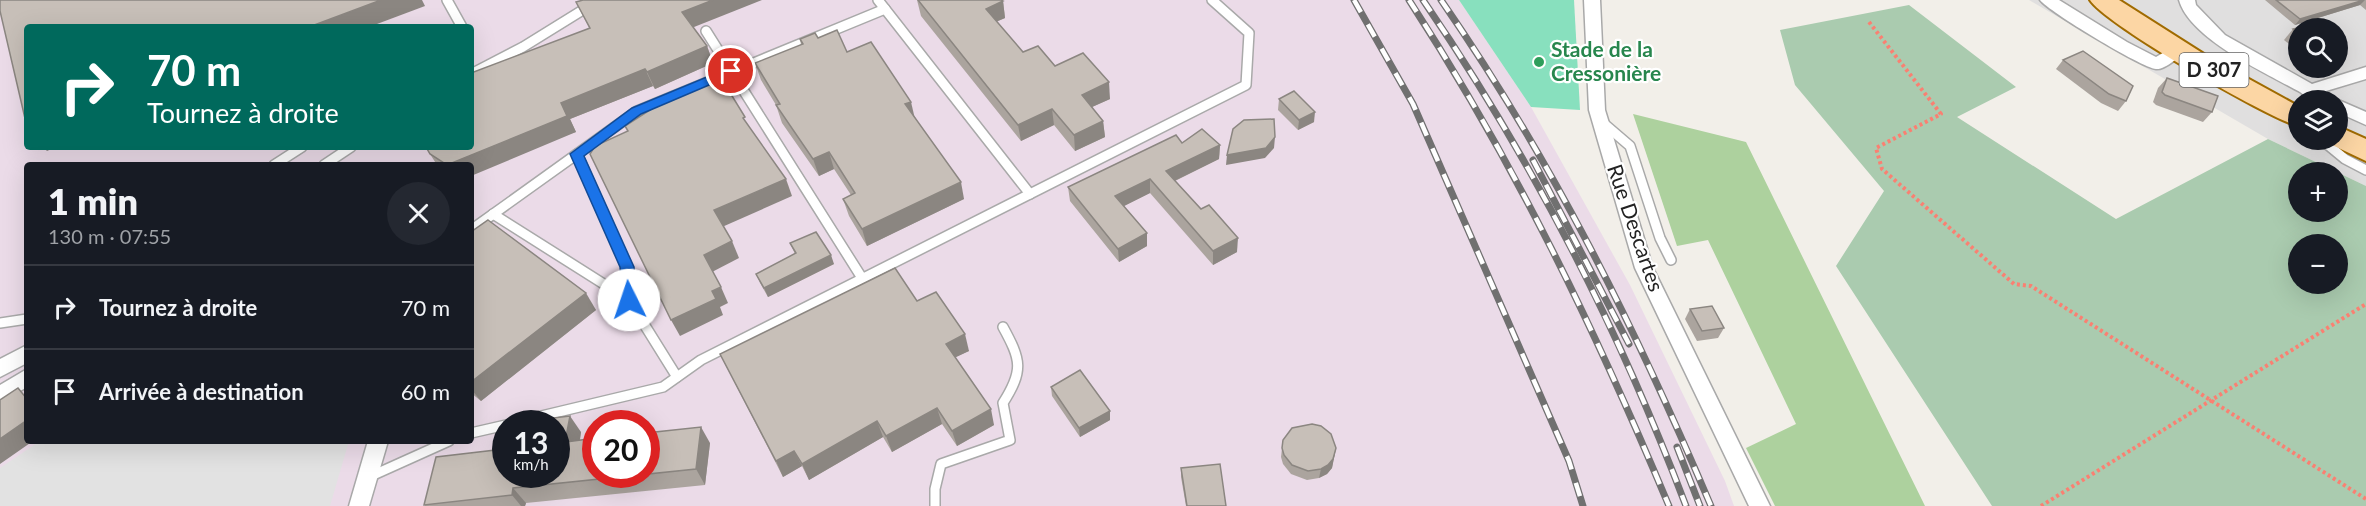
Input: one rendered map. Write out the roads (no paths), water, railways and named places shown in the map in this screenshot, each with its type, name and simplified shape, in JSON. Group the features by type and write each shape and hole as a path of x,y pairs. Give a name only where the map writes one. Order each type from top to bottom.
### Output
{"main road":[{"name":"D 307","path":"2085,0 2132,22 2288,112"},
{"name":"D 307","path":"2102,0 2132,22"},
{"path":"2348,141 2366,150"}],"street":[{"name":"Rue Descartes","path":"1592,0 1597,110 1644,268 1760,506"},
{"path":"2048,0 2121,46 2157,64 2178,49"},
{"path":"2187,0 2189,7 2219,39 2306,90"},
{"path":"2311,90 2366,73"},
{"path":"2348,110 2366,119"},
{"path":"0,369 24,355"},
{"path":"0,395 24,379"},
{"path":"359,506 377,444"}],"lane":[{"path":"447,0 460,24"},
{"path":"474,72 523,47 599,0"},
{"path":"878,0 1030,194"},
{"path":"567,410 663,387 700,360 1246,86 1249,33 1212,0"},
{"path":"474,228 637,111 885,9"},
{"path":"706,31 862,278"},
{"path":"1600,121 1630,146 1660,238 1671,260"},
{"path":"279,162 297,150"},
{"path":"328,162 346,150"},
{"path":"2334,150 2345,159 2366,170"},
{"path":"577,154 627,267 629,300"},
{"path":"494,214 629,300 677,377"},
{"path":"0,323 24,319"},
{"path":"935,506 935,489 941,464 1010,441 1003,403 1017,383 1021,368 1016,351 1003,327"},
{"path":"474,432 492,428"},
{"path":"367,478 442,444"}],"railway":[{"path":"1354,0 1413,104 1569,461 1583,506"},
{"path":"1409,0 1484,123 1551,247 1612,374 1669,506"},
{"path":"1423,0 1500,120 1570,245 1632,374 1686,506"},
{"path":"1441,0 1520,122 1589,246 1652,373 1711,506"},
{"path":"1533,160 1629,344"},
{"path":"1677,447 1700,506"}],"place":[{"name":"Stade de la Cressonière","path":"1539,62"}]}
